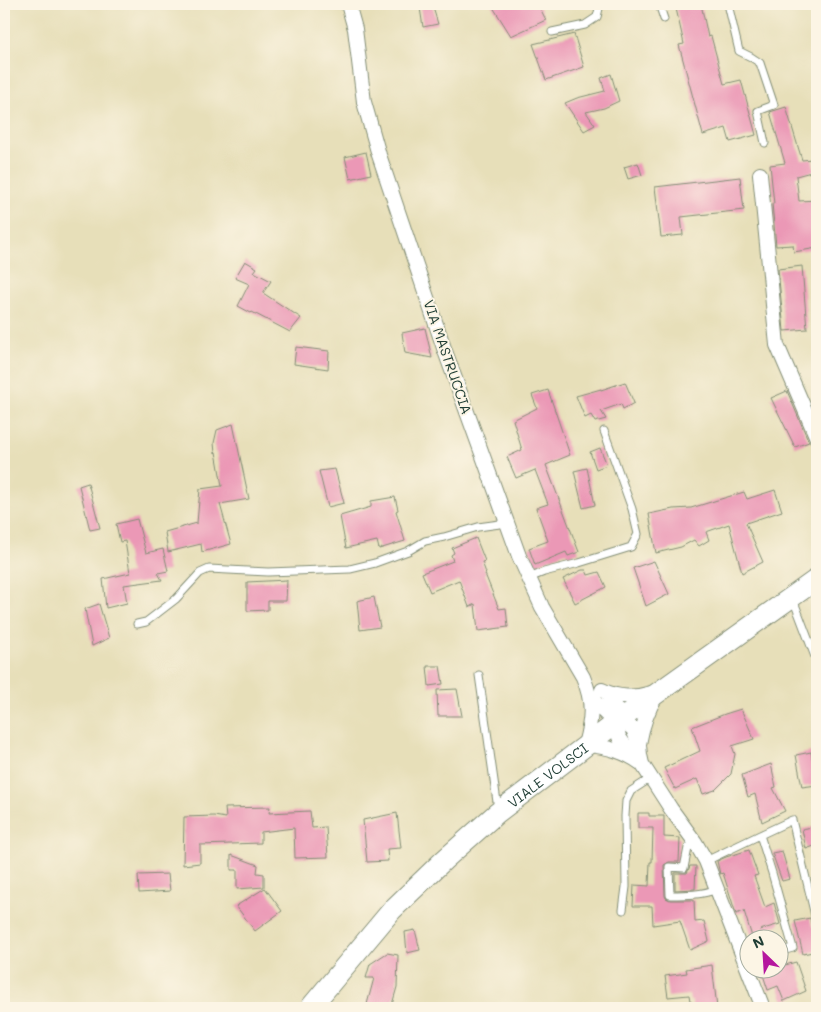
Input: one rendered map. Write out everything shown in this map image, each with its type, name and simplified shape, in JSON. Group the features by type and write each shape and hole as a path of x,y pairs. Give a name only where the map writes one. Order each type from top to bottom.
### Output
{"main road":[{"name":"VIALE VOLSCI","path":"310,1008 392,910 499,811 619,720 817,579"}],"street":[{"name":"VIA MASTRUCCIA","path":"348,4 355,28 364,102 379,155 448,358 519,556 542,607 583,677 590,695"},
{"path":"760,174 777,345 817,438"},
{"path":"583,677 606,692 619,696 634,696 659,691"},
{"path":"638,755 646,716 659,691"},
{"path":"606,692 615,706 619,720"},
{"path":"590,695 591,712 586,745 612,748 638,755"},
{"path":"590,695 609,718 619,720 633,729 638,755 706,861 763,1008"}],"lane":[{"path":"552,32 585,25 597,16 600,4"},
{"path":"659,4 664,19"},
{"path":"728,4 739,51 760,63 774,105 758,111 765,143"},
{"path":"529,578 631,547 635,541 638,534 632,509 604,431"},
{"path":"137,624 146,622 176,599 200,573 209,569 268,572 350,569 375,563 408,551 425,541 478,526 507,523"},
{"path":"792,596 817,662"},
{"path":"479,675 499,811"},
{"path":"623,910 626,887 626,801 631,791 651,778"},
{"path":"706,861 792,820 817,924"},
{"path":"760,835 794,948 788,950"},
{"path":"695,842 688,848 684,868 670,867 670,895 709,892 717,889"}],"building":[{"path":"432,4 438,24 423,27 420,8"},
{"path":"491,4 538,4 546,20 511,36"},
{"path":"675,4 701,4 708,37 711,36 724,84 741,80 756,135 730,142 726,128 703,135 679,45 684,44"},
{"path":"574,34 584,67 546,80 533,44"},
{"path":"611,74 619,101 604,108 586,112 595,125 584,131 565,103 605,91 601,78"},
{"path":"786,107 802,160 812,159 815,171 796,176 799,201 817,200 817,248 794,252 793,245 776,246 772,203 774,204 770,165 785,163 770,112"},
{"path":"366,152 371,174 350,179 345,157"},
{"path":"638,163 642,175 628,179 624,167"},
{"path":"740,177 744,210 681,217 683,235 661,237 655,187"},
{"path":"245,261 257,268 254,272 271,281 263,293 301,318 290,332 238,306 249,284 235,278"},
{"path":"802,266 807,329 784,331 778,269"},
{"path":"425,328 432,358 405,353 402,333"},
{"path":"296,347 329,351 328,369 294,364"},
{"path":"625,382 634,403 623,409 621,404 601,411 606,419 595,422 591,415 585,418 576,396"},
{"path":"548,390 570,455 546,465 579,552 568,556 566,552 535,565 529,548 548,541 536,508 548,504 535,470 516,478 507,457 522,450 513,420 537,408 532,395"},
{"path":"787,391 809,442 795,447 771,398"},
{"path":"233,424 249,499 220,504 231,544 202,552 201,544 168,552 165,532 197,523 200,489 222,486 214,443 217,430"},
{"path":"600,448 607,465 596,469 590,452"},
{"path":"587,468 595,505 583,508 574,471"},
{"path":"335,469 344,503 328,507 319,471"},
{"path":"88,483 100,528 90,530 79,486"},
{"path":"775,490 782,511 746,523 763,562 742,573 729,524 706,532 709,540 699,546 694,540 681,547 656,553 649,514 673,509 691,508 744,492 747,499"},
{"path":"395,497 398,510 396,511 405,541 379,549 377,541 346,548 340,516 371,507 371,501"},
{"path":"137,519 146,553 163,549 168,571 158,573 162,580 124,585 127,603 106,608 103,579 130,573 125,541 120,542 116,524"},
{"path":"476,538 485,561 482,562 485,574 499,609 506,608 508,627 478,631 475,604 469,607 459,580 430,592 422,573 453,561 451,555 454,553 452,548"},
{"path":"654,561 669,594 646,606 633,568"},
{"path":"586,570 588,575 599,572 606,587 575,603 563,579"},
{"path":"287,580 286,601 268,601 268,610 247,611 247,582"},
{"path":"374,597 380,627 360,630 357,601"},
{"path":"99,604 109,638 92,646 85,609"},
{"path":"427,666 440,666 443,684 429,686"},
{"path":"457,689 462,716 438,716 437,690"},
{"path":"741,709 754,739 732,746 735,754 731,774 715,790 703,794 697,779 675,789 664,768 700,751 692,727"},
{"path":"811,752 813,763 817,762 817,785 802,787 796,755"},
{"path":"771,764 776,787 773,788 785,811 762,822 755,794 748,797 742,775"},
{"path":"270,807 269,813 310,811 312,828 326,827 328,857 295,858 294,828 261,832 261,843 200,845 200,863 183,865 184,817 214,816 226,818 225,808"},
{"path":"397,813 401,848 387,849 388,861 367,862 363,820"},
{"path":"638,813 649,813 649,816 664,816 664,837 680,838 679,862 669,862 664,865 665,896 670,900 694,900 695,922 704,921 709,941 690,950 680,921 653,925 652,906 633,906 634,885 649,886 650,862 652,862 653,828 638,828"},
{"path":"812,827 817,839 817,845 806,849 802,829"},
{"path":"749,850 758,875 754,876 765,907 774,903 780,924 760,930 750,930 744,911 736,914 723,873 720,874 717,861"},
{"path":"782,851 790,879 782,881 772,853"},
{"path":"231,855 258,865 257,873 264,874 264,887 237,889 237,870 231,870"},
{"path":"690,866 696,866 695,889 675,890 675,873 687,873"},
{"path":"168,874 170,891 139,893 138,875"},
{"path":"265,888 282,911 255,931 236,906"},
{"path":"810,918 812,926 816,929 817,951 803,954 795,921"},
{"path":"415,930 420,950 407,953 405,932"},
{"path":"387,953 398,955 397,987 391,1008 366,1008 374,978 366,978 370,964"},
{"path":"796,962 806,991 784,1001 778,986 768,990 765,980 788,980 788,964"},
{"path":"712,965 717,1008 692,1008 692,1001 690,1001 689,995 668,997 665,976 687,973 686,969"}]}
